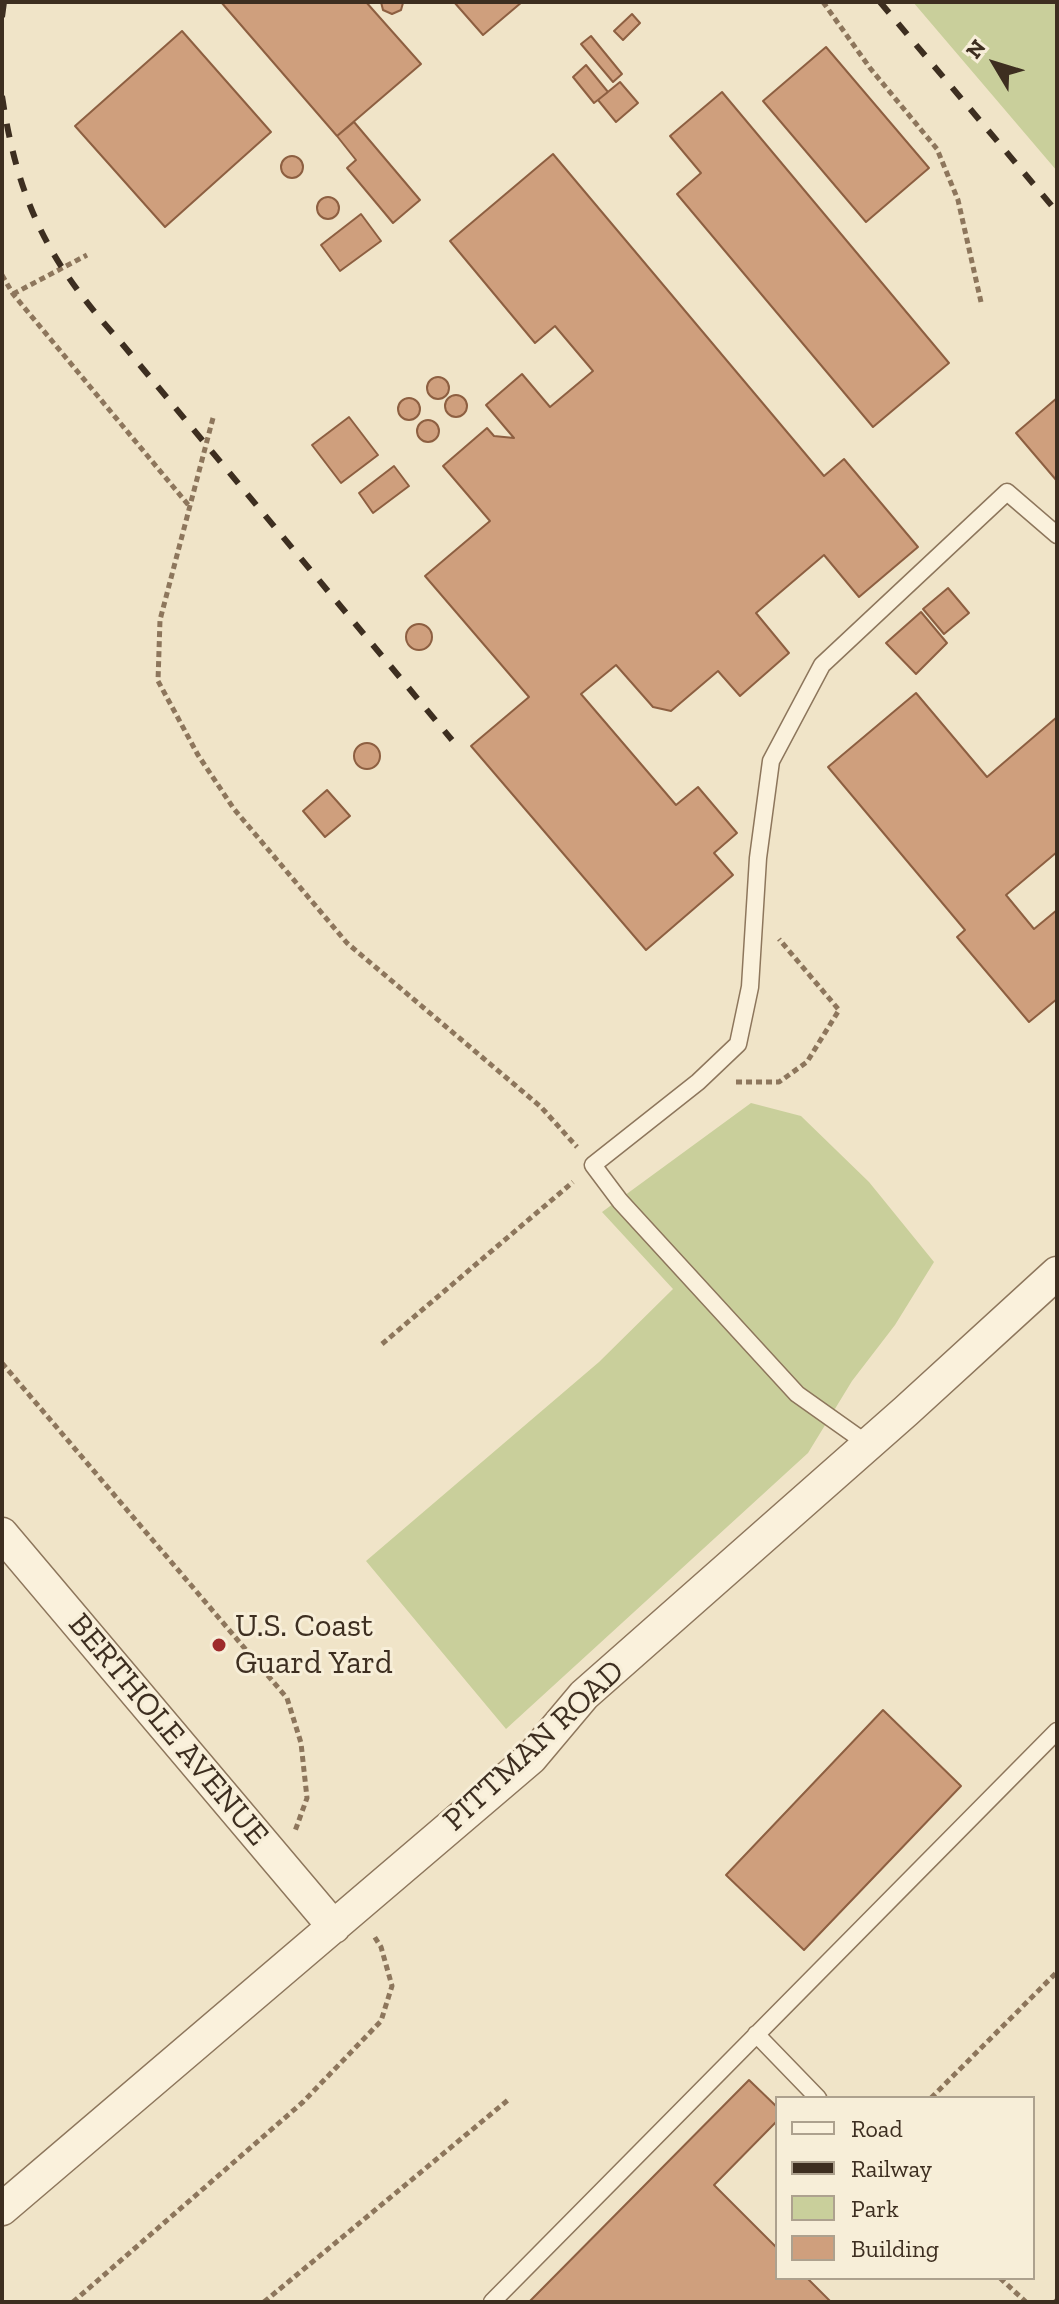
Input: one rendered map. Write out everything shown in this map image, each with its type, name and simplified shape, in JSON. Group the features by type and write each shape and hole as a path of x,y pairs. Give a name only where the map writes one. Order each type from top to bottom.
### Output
{"street":[{"name":"PITTMAN ROAD","path":"2,2209 531,1758 584,1695 869,1445 1057,1273"},
{"name":"BERTHOLE AVENUE","path":"2,1534 283,1866 344,1917"}],"lane":[{"path":"869,1445 797,1394 620,1201 593,1165 698,1082 738,1044 750,987 758,858 771,761 822,665 1007,492 1057,535"},
{"path":"492,2302 1057,1731"},
{"path":"756,2034 816,2096"}],"path":[{"path":"823,2 870,68 937,149 958,200 981,302"},
{"path":"13,294 87,255"},
{"path":"2,275 13,294 190,507"},
{"path":"213,418 160,620 158,681 198,755 234,809 347,943 541,1107 593,1165 382,1344"},
{"path":"698,1082 779,1082 807,1062 839,1010 755,911"},
{"path":"2,1363 287,1698 301,1743 307,1798 283,1866"},
{"path":"73,2302 303,2102 381,2021 392,1986 381,1947 344,1917"},
{"path":"933,2096 1057,1972"},
{"path":"264,2302 508,2100"},
{"path":"1002,2280 1026,2302"}],"green space":[{"path":"913,2 1057,2 1057,171"},
{"path":"751,1103 801,1116 869,1182 934,1262 895,1325 852,1381 808,1453 506,1729 366,1561 599,1362 673,1289 602,1212"}],"building":[{"path":"221,2 366,2 421,64 337,136"},
{"path":"381,2 403,3 401,10 392,14 383,10"},
{"path":"454,2 522,2 483,35"},
{"path":"632,14 640,23 623,40 614,31"},
{"path":"182,31 271,132 165,227 75,126"},
{"path":"591,36 622,74 613,82 581,44"},
{"path":"826,47 929,168 866,222 763,101"},
{"path":"586,65 608,92 594,103 573,77"},
{"path":"620,82 638,103 616,122 598,100"},
{"path":"722,92 949,363 873,427 677,194 701,173 670,136"},
{"path":"354,122 420,200 393,223 347,168 356,160 337,136"},
{"path":"553,154 824,476 844,459 918,547 859,597 824,555 756,613 789,653 740,696 718,671 671,711 653,707 616,665 581,694 676,805 698,787 737,833 714,853 733,875 646,950 471,746 529,697 425,576 490,521 443,466 487,428 494,436 514,438 486,405 522,374 550,407 593,371 555,326 535,343 450,241"},
{"path":"292,156 300,159 303,167 300,175 292,178 284,175 281,167 284,159"},
{"path":"328,197 336,200 339,208 336,216 328,219 320,216 317,208 320,200"},
{"path":"361,214 381,241 340,271 321,245"},
{"path":"438,377 446,380 449,388 446,396 438,399 430,396 427,388 430,380"},
{"path":"456,395 464,398 467,406 464,414 456,417 448,414 445,406 448,398"},
{"path":"409,398 417,401 420,409 417,417 409,420 401,417 398,409 401,401"},
{"path":"1057,398 1057,481 1016,433"},
{"path":"349,417 378,455 341,483 312,445"},
{"path":"428,420 436,423 439,431 436,439 428,442 420,439 417,431 420,423"},
{"path":"394,466 409,486 373,513 359,493"},
{"path":"948,588 969,613 944,634 923,609"},
{"path":"921,612 947,643 916,674 886,643"},
{"path":"419,624 429,627 432,637 429,647 419,650 409,647 406,637 409,627"},
{"path":"916,693 987,777 1057,717 1057,852 1006,895 1034,929 1057,910 1057,999 1029,1022 957,937 965,930 828,767"},
{"path":"367,743 376,747 380,756 376,765 367,769 358,765 354,756 358,747"},
{"path":"327,790 350,816 325,837 303,811"},
{"path":"883,1710 961,1786 804,1950 726,1875"},
{"path":"749,2080 775,2105 775,2123 714,2185 775,2246 775,2280 809,2280 831,2302 529,2302"}],"railway":[{"path":"2,17 4,2"},
{"path":"880,2 1057,212"},
{"path":"2,96 27,199 55,256 73,284 452,740"}],"place":[{"name":"U.S. Coast Guard Yard","path":"219,1645"}]}
